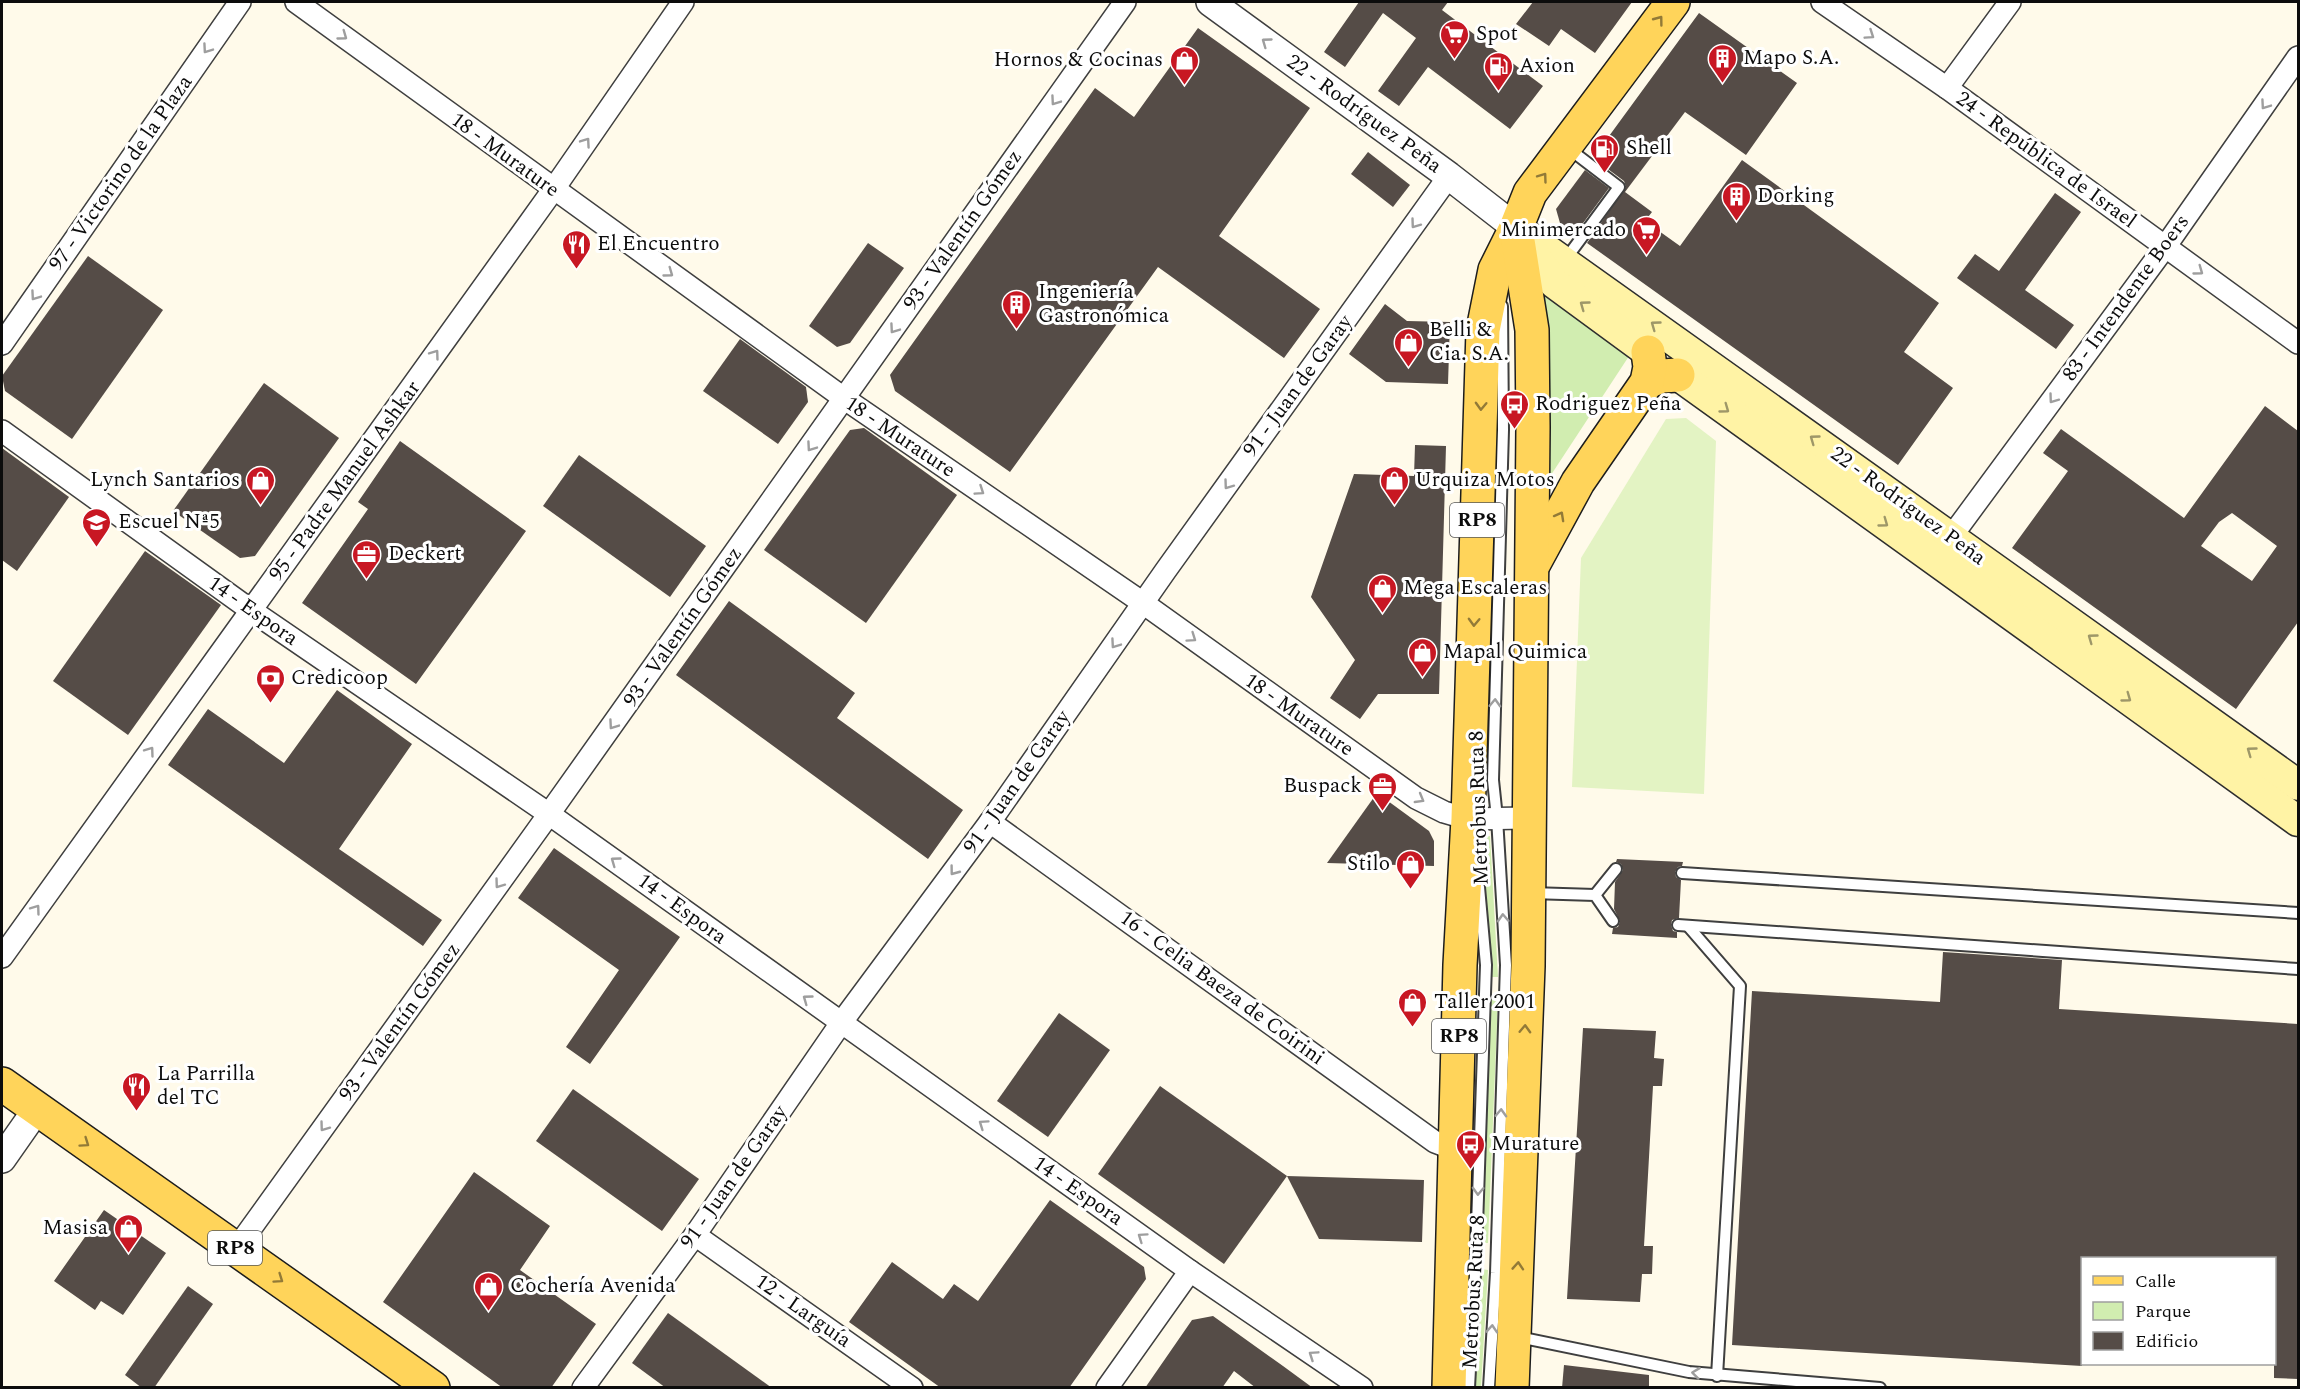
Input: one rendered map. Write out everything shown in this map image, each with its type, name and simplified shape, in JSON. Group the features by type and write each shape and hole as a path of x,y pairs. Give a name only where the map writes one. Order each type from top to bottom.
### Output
{"main road":[{"name":"RP8","path":"1512,1388 1528,966 1527,893 1498,818 1483,330 1495,270 1530,194 1673,2"},
{"name":"RP8","path":"1449,1388 1460,965 1498,818 1531,568 1532,330 1516,228"},
{"name":"22 - Rodríguez Peña","path":"1516,228 2298,785"},
{"name":"22 - Rodríguez Peña","path":"1516,228 1554,283 1658,370 2298,821"},
{"path":"1531,568 1578,482 1658,370"},
{"name":"RP8","path":"2,1084 433,1388"}],"street":[{"name":"97 - Victorino de la Plaza","path":"2,344 240,2"},
{"name":"18 - Murature","path":"296,2 845,399 1143,603 1416,798 1444,812 1498,818"},
{"name":"95 - Padre Manuel Ashkar","path":"2,957 553,190 683,2"},
{"name":"93 - Valentín Gómez","path":"236,1249 845,399 1125,2"},
{"name":"22 - Rodríguez Peña","path":"1210,2 1449,176 1516,228"},
{"name":"24 - República de Israel","path":"1822,2 1947,88 2298,342"},
{"path":"1947,88 2010,2"},
{"name":"83 - Intendente Boers","path":"1951,537 2165,247 2298,57"},
{"name":"91 - Juan de Garay","path":"583,1388 695,1234 841,1023 990,822 1143,603 1449,176"},
{"name":"14 - Espora","path":"2,431 252,611 549,814 1190,1271 1362,1388"},
{"name":"16 - Celia Baeza de Coirini","path":"990,822 1435,1142 1456,1150"},
{"path":"2,1159 37,1109"},
{"name":"12 - Larguía","path":"695,1234 912,1388"},
{"path":"1107,1388 1190,1271"}],"lane":[{"path":"1563,262 1619,187 1565,146"},
{"name":"Metrobus Ruta 8","path":"1489,1388 1496,1273 1506,965 1498,818 1493,780 1503,430 1502,292 1516,228"},
{"name":"Metrobus Ruta 8","path":"1469,1388 1486,966 1477,875 1498,818"},
{"path":"1595,895 1616,869"},
{"path":"1682,873 2298,913"},
{"path":"1527,893 1595,895"},
{"path":"1595,895 1613,921"},
{"path":"1717,1376 1740,986 1683,925 2298,969"},
{"path":"1515,1336 1717,1376 1880,1388"}],"green space":[{"path":"1553,294 1631,353 1549,478 1542,295"},
{"path":"1686,418 1716,441 1704,794 1572,787 1581,558 1666,419"},
{"path":"1490,836 1498,977 1491,977 1483,837"},
{"path":"1491,999 1498,999 1488,1243 1482,1243"},
{"path":"1481,1269 1488,1270 1481,1387 1475,1387"}],"building":[{"path":"1359,2 1448,2 1442,10 1543,86 1510,129 1428,67 1399,106 1378,91 1416,38 1383,13 1345,67 1324,52"},
{"path":"1533,2 1632,2 1595,53 1561,29 1549,46 1516,24"},
{"path":"1699,13 1797,83 1746,155 1685,112 1625,192 1652,212 1645,221 1680,246 1742,160 1939,303 1904,352 1953,388 1898,465 1587,243 1626,187 1624,181 1593,158"},
{"path":"1198,28 1310,108 1219,236 1320,309 1284,358 1158,267 1010,472 895,391 890,375 1095,88 1134,117"},
{"path":"1368,152 1410,185 1393,207 1351,174"},
{"path":"1585,170 1609,188 1575,234 1560,223 1556,209"},
{"path":"2055,193 2081,212 2025,290 2074,325 2056,349 1957,278 1975,254 1999,271"},
{"path":"868,243 904,268 850,343 837,347 809,326"},
{"path":"88,256 163,310 72,439 5,391 2,376"},
{"path":"1385,304 1407,321 1450,322 1448,384 1386,382 1349,354"},
{"path":"740,339 806,387 808,402 778,444 703,391"},
{"path":"264,383 339,438 255,556 240,558 173,511"},
{"path":"2265,406 2298,431 2298,622 2236,709 2012,548 2068,471 2043,453 2061,429 2184,518","holes":["2232,513 2277,546 2252,581 2201,546 2219,522"]},
{"path":"864,428 957,495 866,623 764,550 850,430"},
{"path":"400,441 526,531 416,684 302,603 368,509 358,502"},
{"path":"1415,445 1446,446 1439,694 1378,694 1360,719 1330,698 1355,660 1311,597 1354,474 1414,476"},
{"path":"2,448 69,497 17,571 2,560"},
{"path":"579,455 706,546 670,597 543,506"},
{"path":"145,551 221,605 128,735 53,681"},
{"path":"729,601 855,693 837,718 963,810 928,859 676,675"},
{"path":"337,690 412,744 339,849 442,920 423,946 168,765 208,709 284,763"},
{"name":"Buspack","path":"1377,793 1429,831 1434,841 1434,866 1327,863"},
{"path":"554,848 680,937 590,1064 566,1047 619,970 518,898"},
{"path":"1617,859 1683,862 1675,872 1676,877 1681,880 1679,918 1672,920 1671,925 1673,931 1677,932 1677,938 1612,934 1613,928 1618,927 1620,921 1614,909 1615,882 1623,870 1621,864 1616,862"},
{"path":"1943,952 2062,960 2059,1009 2298,1024 2298,1379 2274,1378 2276,1257 2081,1257 2082,1366 1732,1345 1752,991 1940,1002"},
{"path":"1059,1013 1110,1050 1048,1137 997,1101"},
{"path":"1583,1028 1656,1031 1654,1058 1664,1059 1662,1086 1653,1086 1644,1246 1653,1246 1652,1274 1642,1274 1640,1302 1567,1299"},
{"path":"1160,1086 1287,1176 1224,1264 1098,1174"},
{"path":"573,1089 699,1179 662,1231 536,1141"},
{"path":"474,1172 550,1226 520,1270 596,1324 551,1388 503,1388 383,1302"},
{"path":"1287,1176 1424,1180 1422,1242 1319,1239"},
{"path":"1050,1200 1144,1267 1146,1279 1069,1388 941,1388 849,1322 892,1262 943,1299 954,1284 978,1301"},
{"path":"104,1210 166,1253 123,1315 101,1301 95,1310 54,1281"},
{"path":"188,1286 213,1304 154,1388 142,1388 125,1375"},
{"path":"668,1313 772,1388 666,1388 632,1363"},
{"path":"1213,1316 1313,1388 1256,1388 1234,1371 1222,1388 1145,1388 1192,1320"},
{"path":"1564,1365 1649,1375 1649,1388 1562,1388"}],"place":[{"name":"Spot","path":"1455,60"},
{"name":"Mapo S.A.","path":"1722,84"},
{"name":"Hornos & Cocinas","path":"1184,86"},
{"name":"Axion","path":"1498,92"},
{"name":"Shell","path":"1605,174"},
{"name":"Dorking","path":"1736,222"},
{"name":"Minimercado","path":"1647,256"},
{"name":"El Encuentro","path":"576,270"},
{"name":"Ingeniería Gastronómica","path":"1017,330"},
{"name":"Belli & Cia. S.A.","path":"1408,368"},
{"name":"Rodriguez Peña","path":"1514,430"},
{"name":"Lynch Santarios","path":"261,506"},
{"name":"Urquiza Motos","path":"1394,506"},
{"name":"Escuel Nª5","path":"97,548"},
{"name":"Deckert","path":"367,580"},
{"name":"Mega Escaleras","path":"1382,614"},
{"name":"Mapal Quimica","path":"1422,678"},
{"name":"Credicoop","path":"270,704"},
{"name":"Buspack","path":"1383,812"},
{"name":"Stilo","path":"1411,890"},
{"name":"Taller 2001","path":"1413,1028"},
{"name":"La Parrilla del TC","path":"136,1112"},
{"name":"Murature","path":"1470,1170"},
{"name":"Masisa","path":"129,1254"},
{"name":"Cochería Avenida","path":"489,1312"}]}
